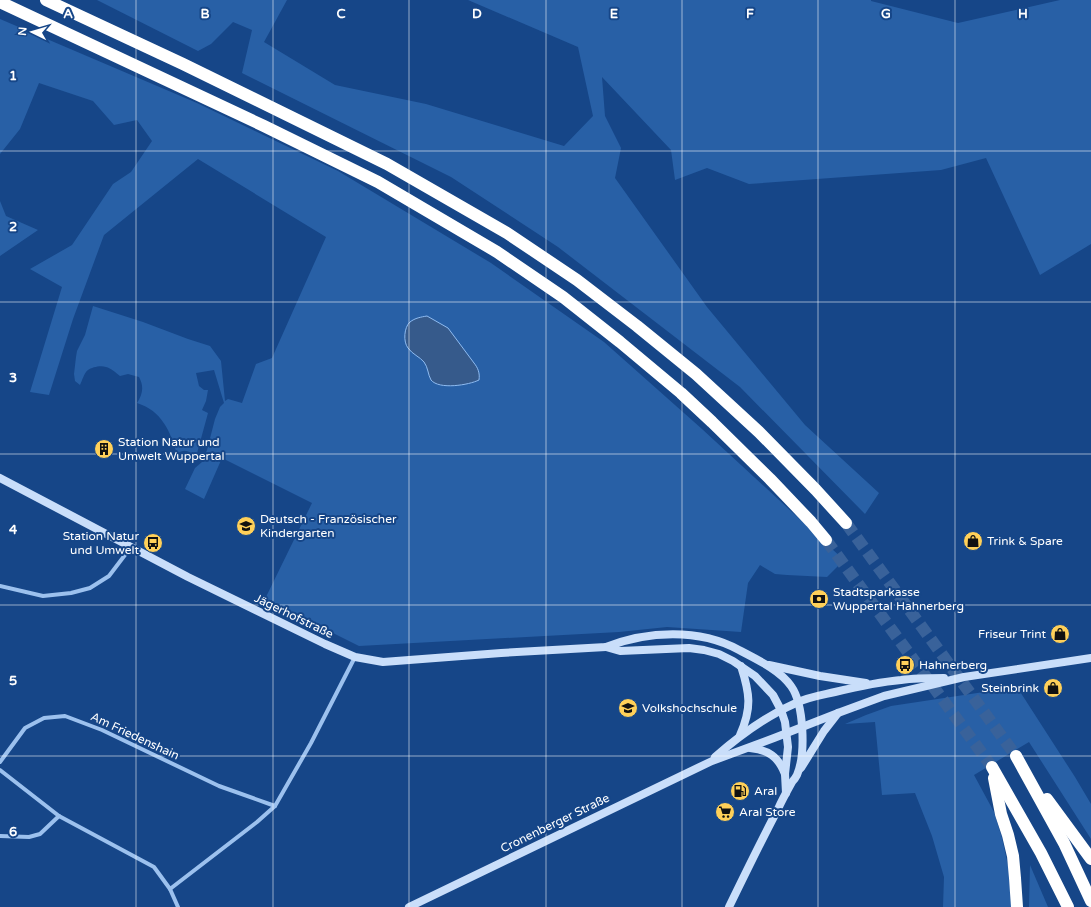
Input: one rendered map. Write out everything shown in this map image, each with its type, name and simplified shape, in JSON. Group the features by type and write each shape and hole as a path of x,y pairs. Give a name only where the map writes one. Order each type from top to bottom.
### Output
{"highway":[{"path":"46,0 183,64 387,164 507,233 577,280 696,374 759,432 816,490 846,524"},
{"path":"0,2 257,123 378,182 496,252 564,297 681,393 770,479 826,540"},
{"path":"1091,859 1016,756 1064,843 1091,901"},
{"path":"1017,907 1013,856 1001,814 992,767 1037,846 1068,907"}],"main road":[{"name":"Jägerhofstraße","path":"0,478 198,582 318,641 355,657 383,662 606,647 619,642 645,636 684,634 704,637 735,648 779,673 792,687 798,702"},
{"name":"Jägerhofstraße","path":"606,647 620,651 689,648 704,650 719,654 733,661 755,676 773,695 781,710 785,722 788,747 785,774 786,794"},
{"path":"762,663 824,677 875,683 900,680 964,677 1091,658"},
{"path":"740,736 746,721 749,703 748,689 741,666"},
{"name":"Cronenberger Straße","path":"409,907 712,761 749,748 838,712 884,696 964,677"},
{"name":"Cronenberger Straße","path":"712,761 740,736 781,710 798,702 820,695 875,683"},
{"path":"797,775 803,742 798,702"},
{"path":"729,907 786,794 824,731 838,712"},
{"path":"749,748 766,751 773,756 782,767 785,774"}],"street":[{"path":"0,586 43,596 78,592 90,588 109,576 131,547"},
{"path":"170,889 257,822 275,806 311,743 355,657"},
{"name":"Am Friedenshain","path":"0,762 25,728 44,718 65,716 102,730 219,786 275,806"},
{"path":"0,770 59,816 154,868 170,889 178,907"},
{"path":"0,836 29,837 40,834 59,816"}],"shaded area":[{"path":"97,0 287,0 264,42 335,85 426,104 564,146 593,116 578,47 468,0 871,0 958,23 1060,0 1091,0 1091,244 1040,275 986,158 941,170 749,184 707,168 675,180 671,150 602,77 605,116 621,148 615,178 707,307 805,425 879,493 865,514 740,387 558,247 451,177 242,73 252,30 233,22 211,44 198,51"},
{"path":"0,19 197,103 338,171 491,263 604,342 702,429 844,560 827,577 775,574 760,565 748,583 741,632 667,627 619,632 359,646 265,599 312,503 222,458 204,499 185,489 195,468 202,462 207,450 215,419 220,407 224,403 214,370 196,373 199,386 204,390 208,390 206,401 202,410 208,413 196,457 187,451 182,451 177,454 164,423 153,411 137,403 141,396 142,390 142,384 139,377 128,374 120,376 110,368 99,366 87,371 80,385 75,381 74,374 77,351 85,335 93,306 210,346 221,361 225,401 228,399 242,403 256,364 272,358 326,237 198,159 104,235 73,319 49,395 30,392 62,287 30,269 72,245 113,184 131,172 152,141 137,120 114,125 93,101 39,83 20,129 0,154"},
{"path":"0,201 6,216 38,230 0,256"},
{"path":"427,316 448,328 477,367 479,380 468,384 447,386 440,385 431,380 425,364 410,350 405,342 405,331 408,324 416,319"},
{"path":"1017,687 1091,804 1091,839 1029,742 974,775 994,812 1002,838 1009,870 1011,907 943,907 944,877 932,836 915,793 882,795 875,722 845,724 891,706"},
{"path":"1030,865 1048,907 1029,907"}],"tunnel":[{"path":"846,523 1016,756"},
{"path":"826,540 992,767"}],"place":[{"name":"Station Natur und Umwelt Wuppertal","path":"104,449"},
{"name":"Deutsch - Französischer Kindergarten","path":"246,526"},
{"name":"Trink & Spare","path":"973,541"},
{"name":"Station Natur und Umwelt","path":"153,543"},
{"name":"Stadtsparkasse Wuppertal Hahnerberg","path":"819,599"},
{"name":"Friseur Trint","path":"1060,634"},
{"name":"Hahnerberg","path":"905,665"},
{"name":"Steinbrink","path":"1053,688"},
{"name":"Volkshochschule","path":"628,708"},
{"name":"Aral","path":"740,791"},
{"name":"Aral Store","path":"725,812"}]}
